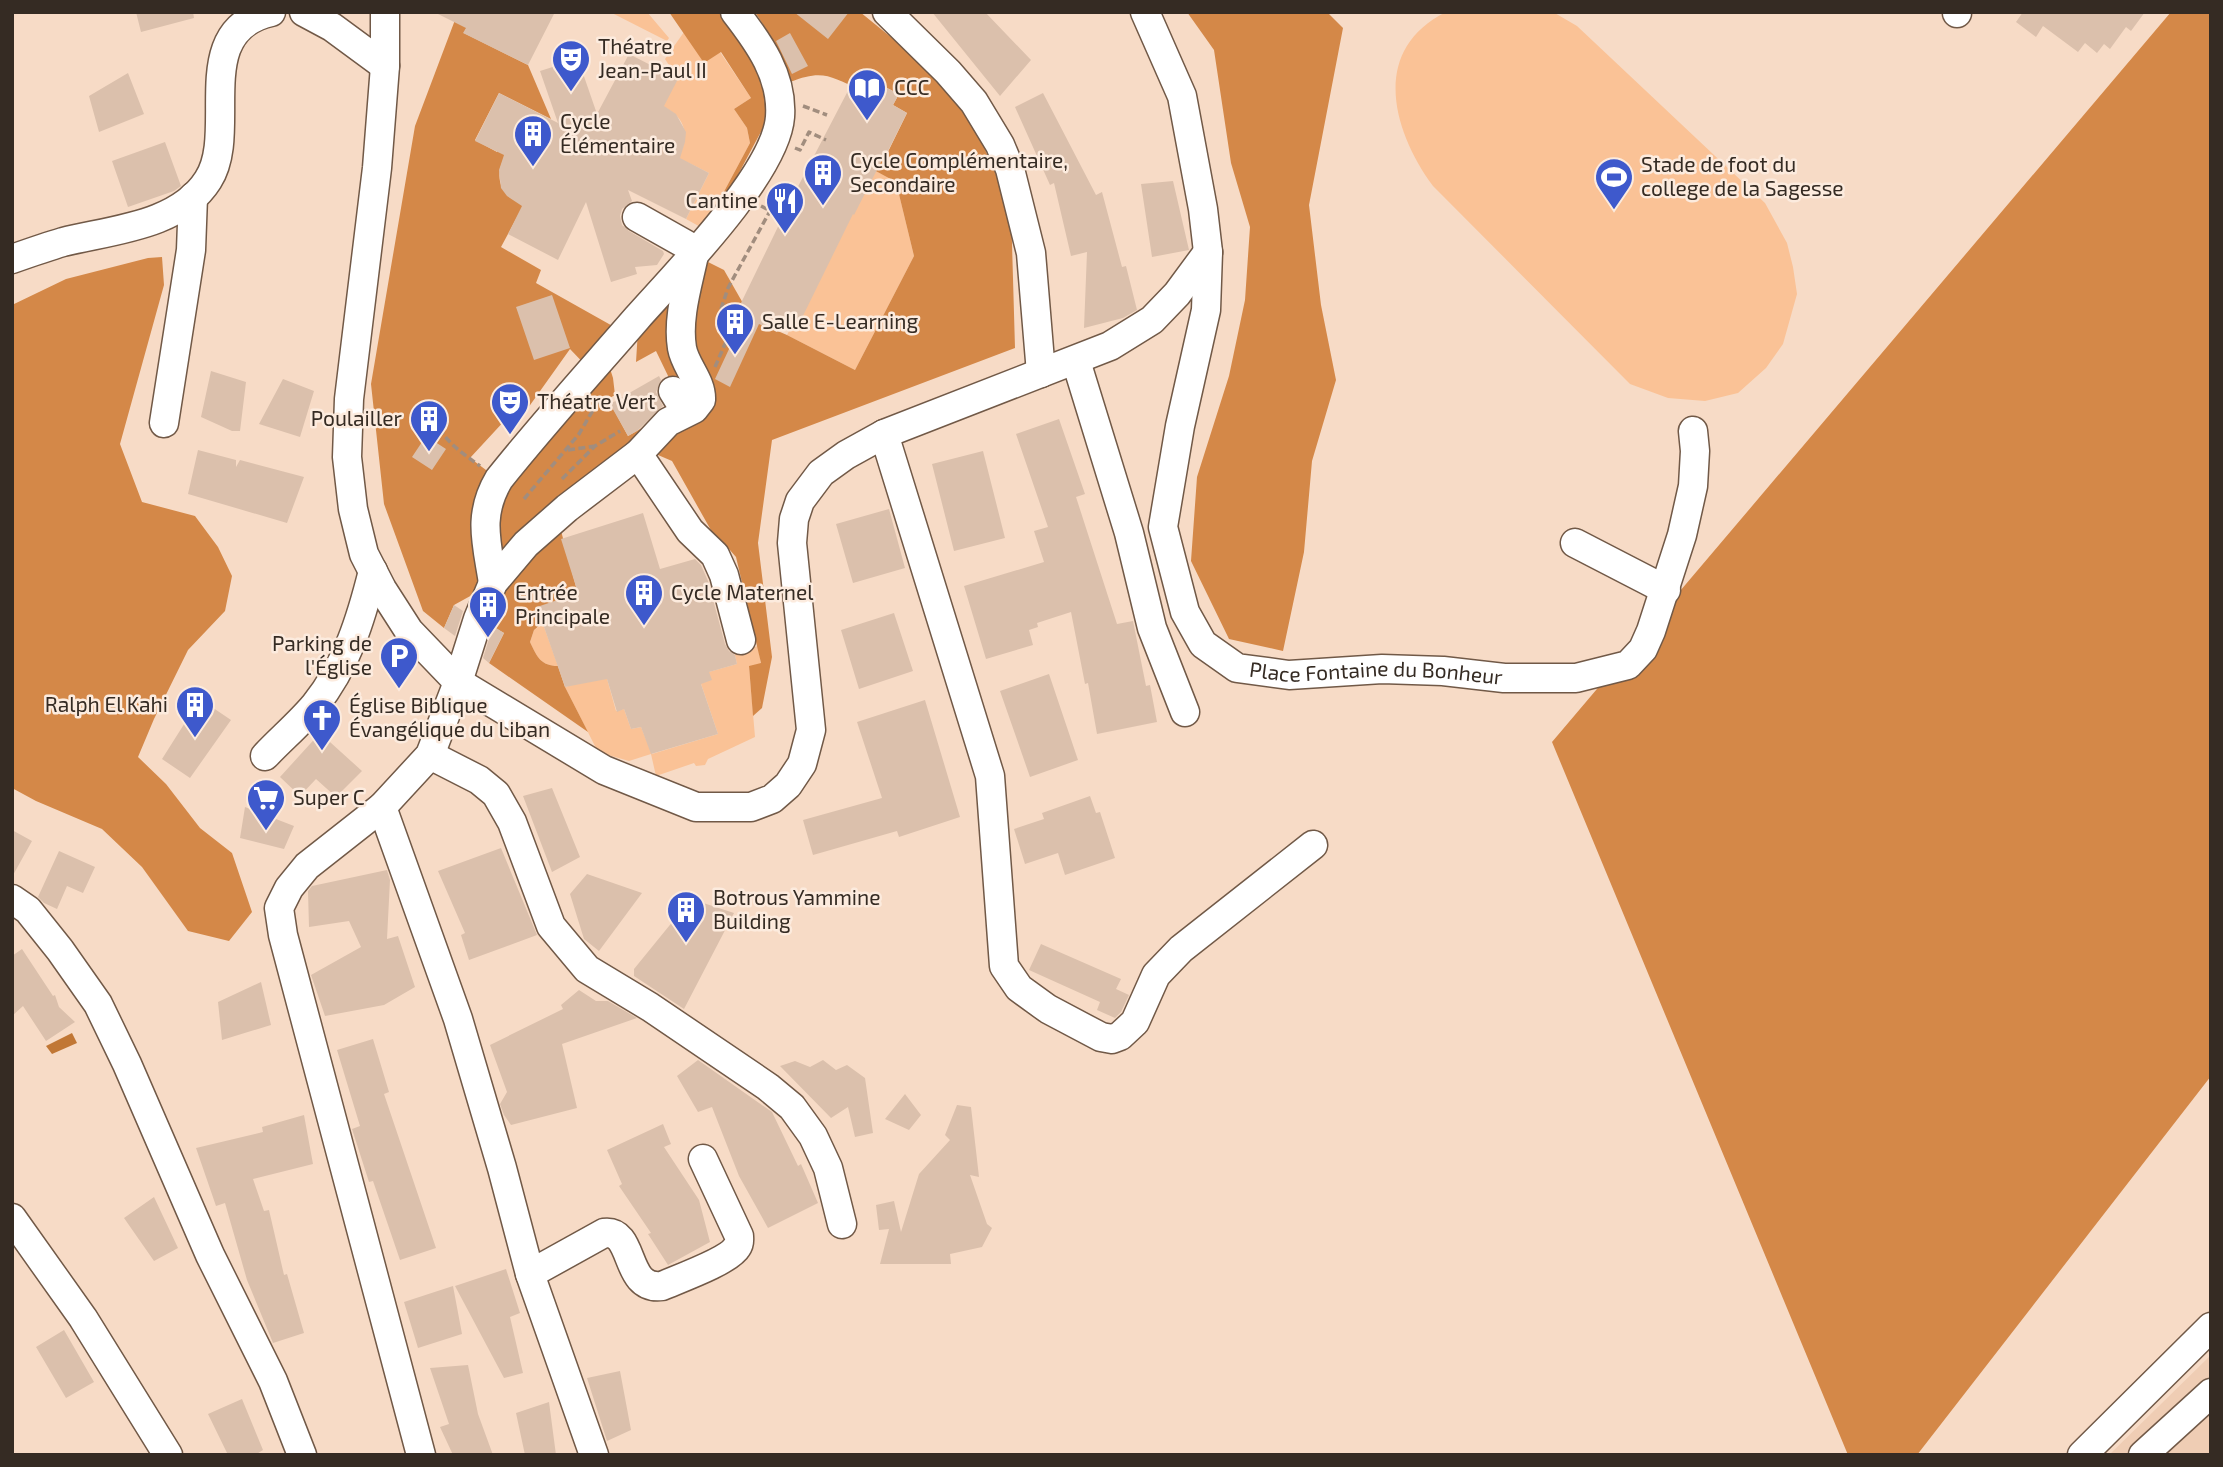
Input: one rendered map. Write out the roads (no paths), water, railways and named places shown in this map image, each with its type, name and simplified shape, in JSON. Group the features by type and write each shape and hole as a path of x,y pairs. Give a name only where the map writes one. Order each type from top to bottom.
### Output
{"street":[{"path":"12,260 62,243 145,222 167,214 192,197 209,179 217,155 220,72 228,47 238,29 258,15 271,12"},
{"path":"304,12 332,27 385,66"},
{"path":"386,12 385,66 377,168 349,399 347,457 353,509 364,554 409,631 458,682 604,769 696,807 751,807 772,799 788,785 802,764 811,730 792,543 794,519 800,502 821,473 846,455 884,434 1110,346 1152,320 1177,294 1208,252"},
{"path":"493,583 485,511 490,494 499,479 694,255 749,186 774,139 780,119 780,96 774,74 764,51 736,12"},
{"path":"887,12 948,72 974,102 1000,145 1010,169 1031,253 1041,373"},
{"name":"Place Fontaine du Bonheur","path":"1145,12 1182,96 1203,209 1208,252 1206,310 1180,426 1163,527 1185,612 1203,644 1237,668 1289,675 1382,669 1443,671 1504,678 1576,678 1628,665 1643,649 1666,590 1693,486 1693,431"},
{"path":"164,423 188,272 192,197"},
{"path":"421,1455 286,949 279,908 289,888 307,866 382,807 430,755 493,583 526,544 567,508 638,454 668,422 680,402 698,405 701,394 682,349 683,312 694,255 692,248 637,217"},
{"path":"1076,361 1129,533 1152,628 1185,712"},
{"path":"884,434 990,776 1004,966 1019,988 1048,1009 1101,1037 1112,1039 1120,1036 1135,1022 1156,975 1181,948 1313,845"},
{"path":"638,454 690,531 715,555 724,575 741,640"},
{"path":"1575,543 1666,590"},
{"path":"265,756 314,706 334,678 347,654 362,615 373,571"},
{"path":"430,755 479,780 496,794 512,822 551,926 587,969 650,1007 768,1087 792,1107 813,1136 828,1168 842,1224"},
{"path":"382,807 458,1019 530,1274 594,1455"},
{"path":"12,898 28,910 98,1004 211,1255 273,1381 302,1455"},
{"path":"530,1274 610,1232 622,1241 637,1275 648,1286 662,1286 732,1253 740,1236 703,1159"},
{"path":"12,1219 83,1318 168,1455"},
{"path":"2082,1455 2211,1327"},
{"path":"2143,1455 2211,1393"}],"place":[{"name":"Théatre Jean-Paul II","path":"571,93"},
{"name":"CCC","path":"867,122"},
{"name":"Cycle Élémentaire","path":"533,168"},
{"name":"Cycle Complémentaire, Secondaire","path":"823,207"},
{"name":"Stade de foot du college de la Sagesse","path":"1614,211"},
{"name":"Cantine","path":"785,235"},
{"name":"Salle E-Learning","path":"735,356"},
{"name":"Théatre Vert","path":"510,436"},
{"name":"Poulailler","path":"429,453"},
{"name":"Cycle Maternel","path":"644,627"},
{"name":"Entrée Principale","path":"488,639"},
{"name":"Parking de l'Église","path":"399,690"},
{"name":"Ralph El Kahi","path":"195,739"},
{"name":"Église Biblique Évangélique du Liban","path":"322,752"},
{"name":"Super C","path":"266,832"},
{"name":"Botrous Yammine Building","path":"686,944"}]}
